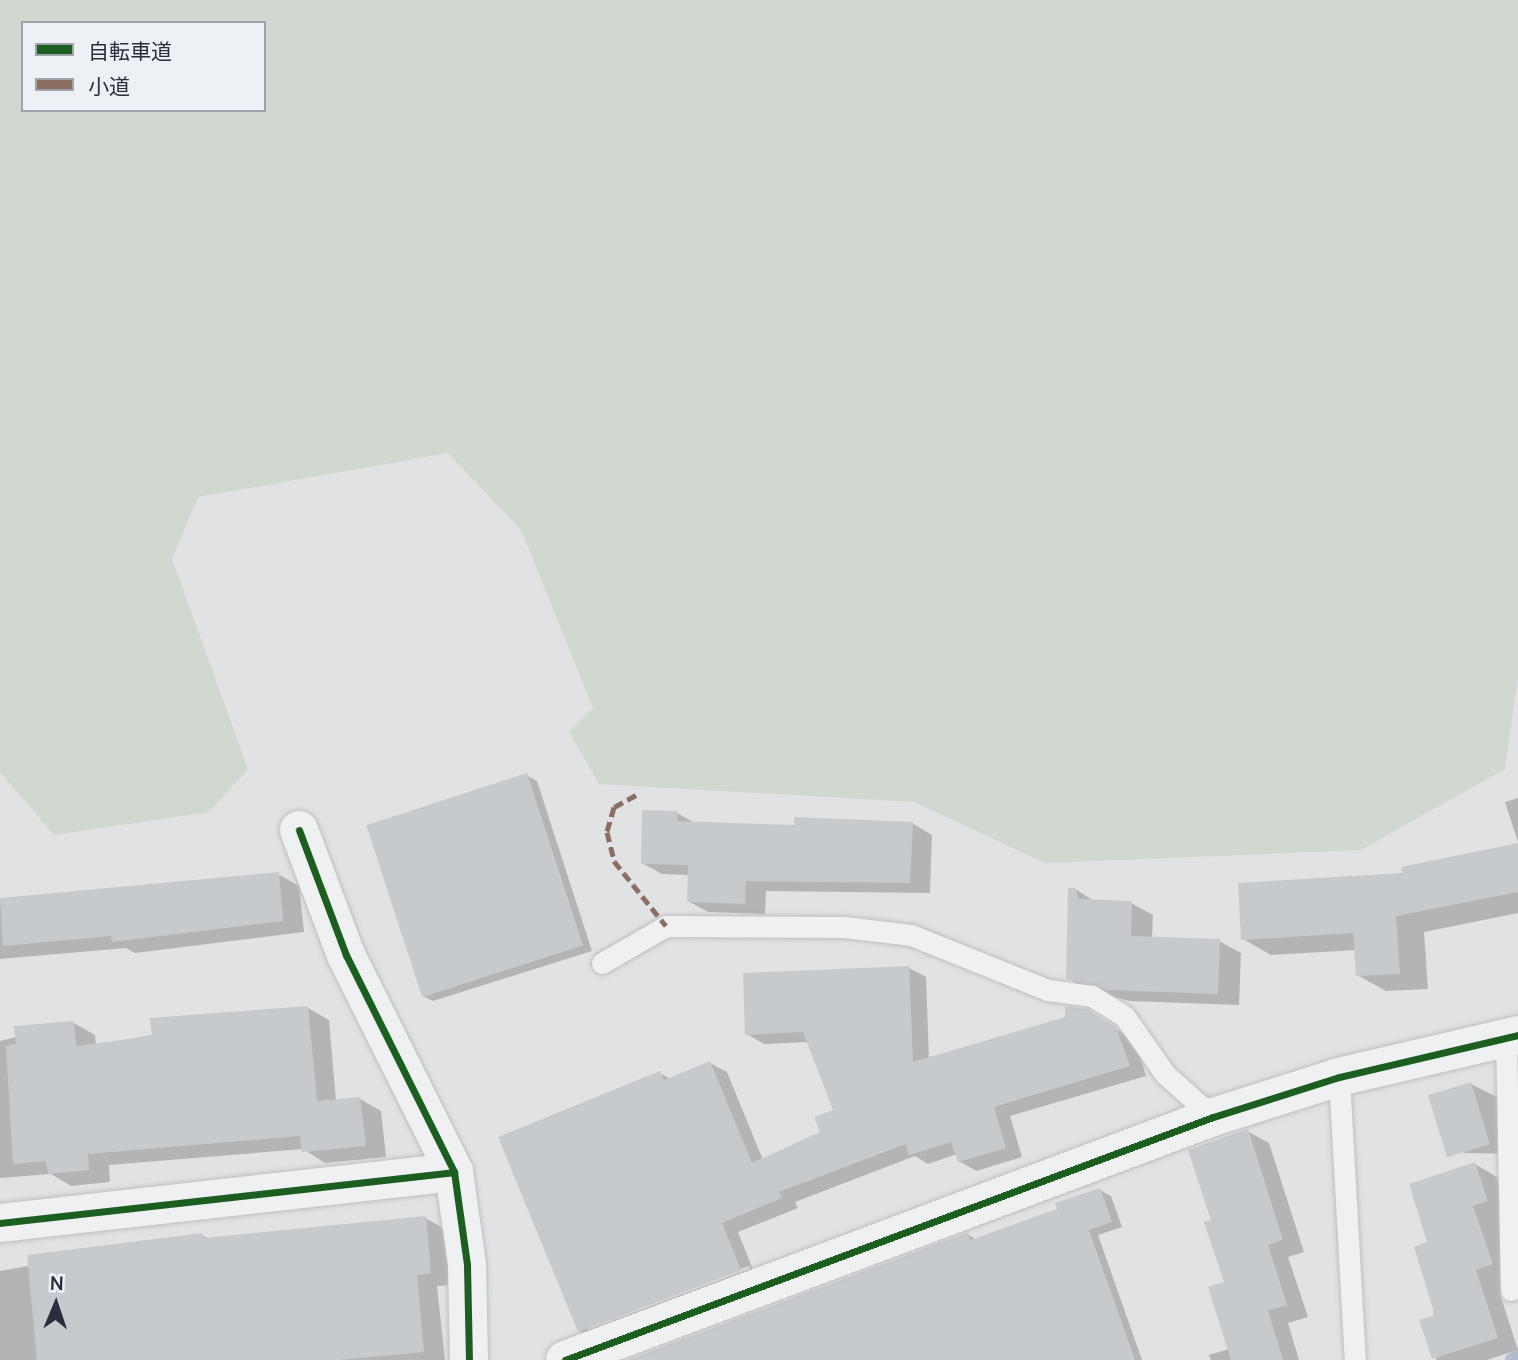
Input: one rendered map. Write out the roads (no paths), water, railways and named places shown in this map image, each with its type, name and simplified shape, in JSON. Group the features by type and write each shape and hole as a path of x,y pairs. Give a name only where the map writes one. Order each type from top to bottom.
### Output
{"street":[{"path":"299,830 346,956 454,1172 467,1265 469,1360"},
{"path":"565,1360 1213,1117 1339,1077 1512,1036"},
{"path":"0,1223 454,1172"}],"lane":[{"path":"601,963 666,926 844,927 911,935 1048,990 1092,996 1125,1017 1165,1074 1213,1117"},
{"path":"1510,1290 1512,1036"},
{"path":"1339,1077 1355,1360"}],"waterway":[{"path":"1512,1360 1518,1357"}]}
